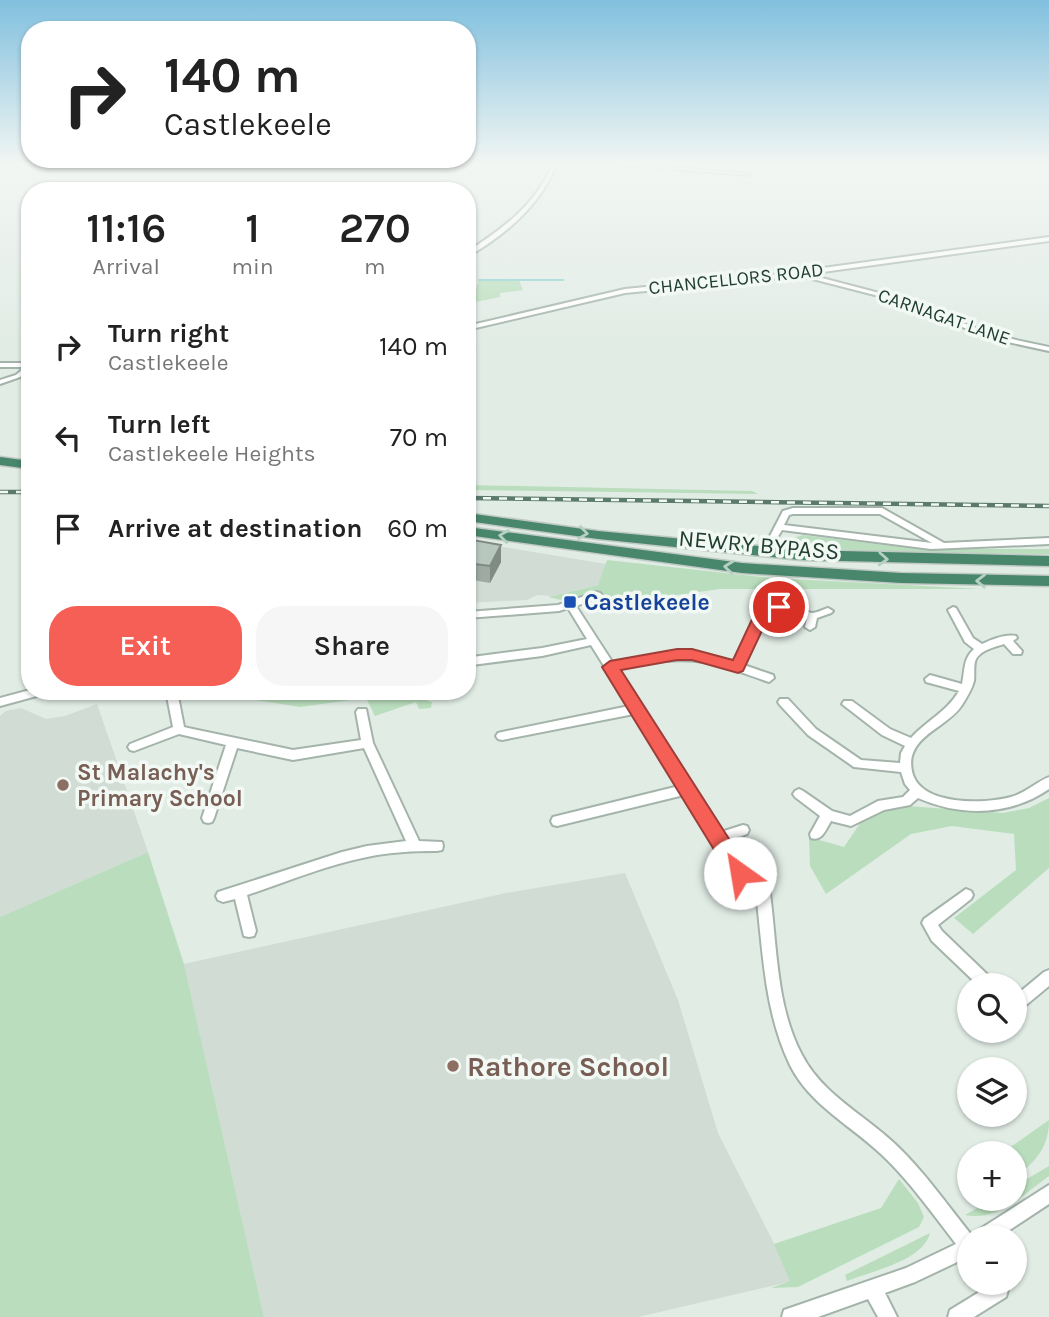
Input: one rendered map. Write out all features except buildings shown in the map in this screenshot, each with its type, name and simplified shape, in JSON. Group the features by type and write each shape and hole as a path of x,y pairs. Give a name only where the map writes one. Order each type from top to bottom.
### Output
{"highway":[{"path":"0,449 21,452"},
{"path":"0,461 21,464"},
{"name":"NEWRY BYPASS","path":"476,517 612,537 800,555 1049,561"},
{"name":"NEWRY BYPASS","path":"476,532 742,568 901,578 1049,581"}],"street":[{"path":"476,249 505,226"},
{"name":"CHANCELLORS ROAD","path":"476,326 625,291 799,274 1049,239"},
{"name":"CARNAGAT LANE","path":"799,274 904,301 981,333 1049,349"},
{"path":"0,365 21,365"},
{"path":"0,382 21,373"},
{"path":"943,546 896,517 876,510 793,511 786,513 776,532 943,546 1049,541"},
{"path":"476,614 571,604 597,595"},
{"path":"571,604 740,873"},
{"path":"738,667 761,617 779,607 796,609 811,621 828,611"},
{"path":"953,610 969,640 979,647"},
{"path":"1017,651 1009,638 979,647 972,654 966,689 958,704 907,752 905,768 908,781 915,793 928,800 961,805 997,804 1022,799 1049,782"},
{"path":"476,660 542,652 594,640"},
{"path":"610,667 677,654 692,655 768,678"},
{"path":"930,679 966,689"},
{"path":"0,702 21,696"},
{"path":"173,700 179,729"},
{"path":"784,702 812,732 858,764 905,768"},
{"path":"848,704 886,732 913,744"},
{"path":"502,736 637,709"},
{"path":"362,712 367,743 415,846"},
{"path":"134,747 179,729 293,755 367,743"},
{"path":"208,818 233,743"},
{"path":"557,821 687,789"},
{"path":"799,794 828,815 851,821 882,806 906,801 915,793"},
{"path":"816,834 828,815"},
{"path":"718,838 743,830"},
{"path":"223,897 264,886 306,867 384,848 437,846"},
{"path":"240,892 249,931"},
{"path":"763,893 781,1023 797,1062 822,1096 886,1148 919,1182 957,1231"},
{"path":"966,895 929,923 937,936 976,973"},
{"path":"1027,995 1049,977"},
{"path":"1001,1225 1049,1194"},
{"path":"791,1317 873,1290 957,1252"},
{"path":"873,1290 888,1317"},
{"path":"957,1317 991,1295"}],"shaded area":[{"path":"476,542 606,564 598,585 551,596 537,595 527,600 476,603"},
{"name":"St Malachy's Primary School","path":"97,704 148,852 0,917 0,716 6,711 21,708 46,719 65,716"},
{"name":"Rathore School","path":"625,873 678,1000 718,1133 793,1281 638,1317 264,1317 184,964 506,893"}],"green space":[{"path":"479,280 519,280 523,290 500,293 500,297 476,302"},
{"path":"476,485 752,491 758,494 476,490"},
{"path":"803,535 917,549 1049,549 1049,554 912,553 773,546 766,542 782,542"},
{"path":"607,560 772,578 982,589 720,589 583,608 601,597 600,591 566,601 548,597 598,585"},
{"path":"256,700 351,700 300,707"},
{"path":"367,700 432,702 431,708 419,709 416,702 375,716"},
{"path":"1049,798 1049,868 973,934 954,918 1016,870 1014,834 952,826 911,834 826,894 810,866 809,837 844,847 863,819 894,805 1003,813 1029,808"},
{"path":"148,852 184,964 264,1317 0,1317 0,917"},
{"path":"1049,1120 1044,1146 1027,1168 1027,1141 1019,1141"},
{"path":"1049,1166 1049,1176 1027,1193 1027,1179"},
{"path":"899,1179 918,1203 924,1217 919,1227 798,1287 771,1288 790,1281 774,1244 881,1208"},
{"path":"972,1211 996,1211 977,1216 965,1215"},
{"path":"930,1233 918,1251 907,1258 847,1281 845,1275"}],"waterway":[{"path":"479,280 563,280"}],"railway":[{"path":"0,492 21,492"},
{"path":"476,498 1049,506"}],"place":[{"name":"Castlekeele","path":"570,602"},
{"name":"St Malachy's Primary School","path":"63,785"},
{"name":"Rathore School","path":"453,1066"}],"route":[{"path":"740,873 610,667 677,654 692,655 738,667 761,617 779,607"}]}
